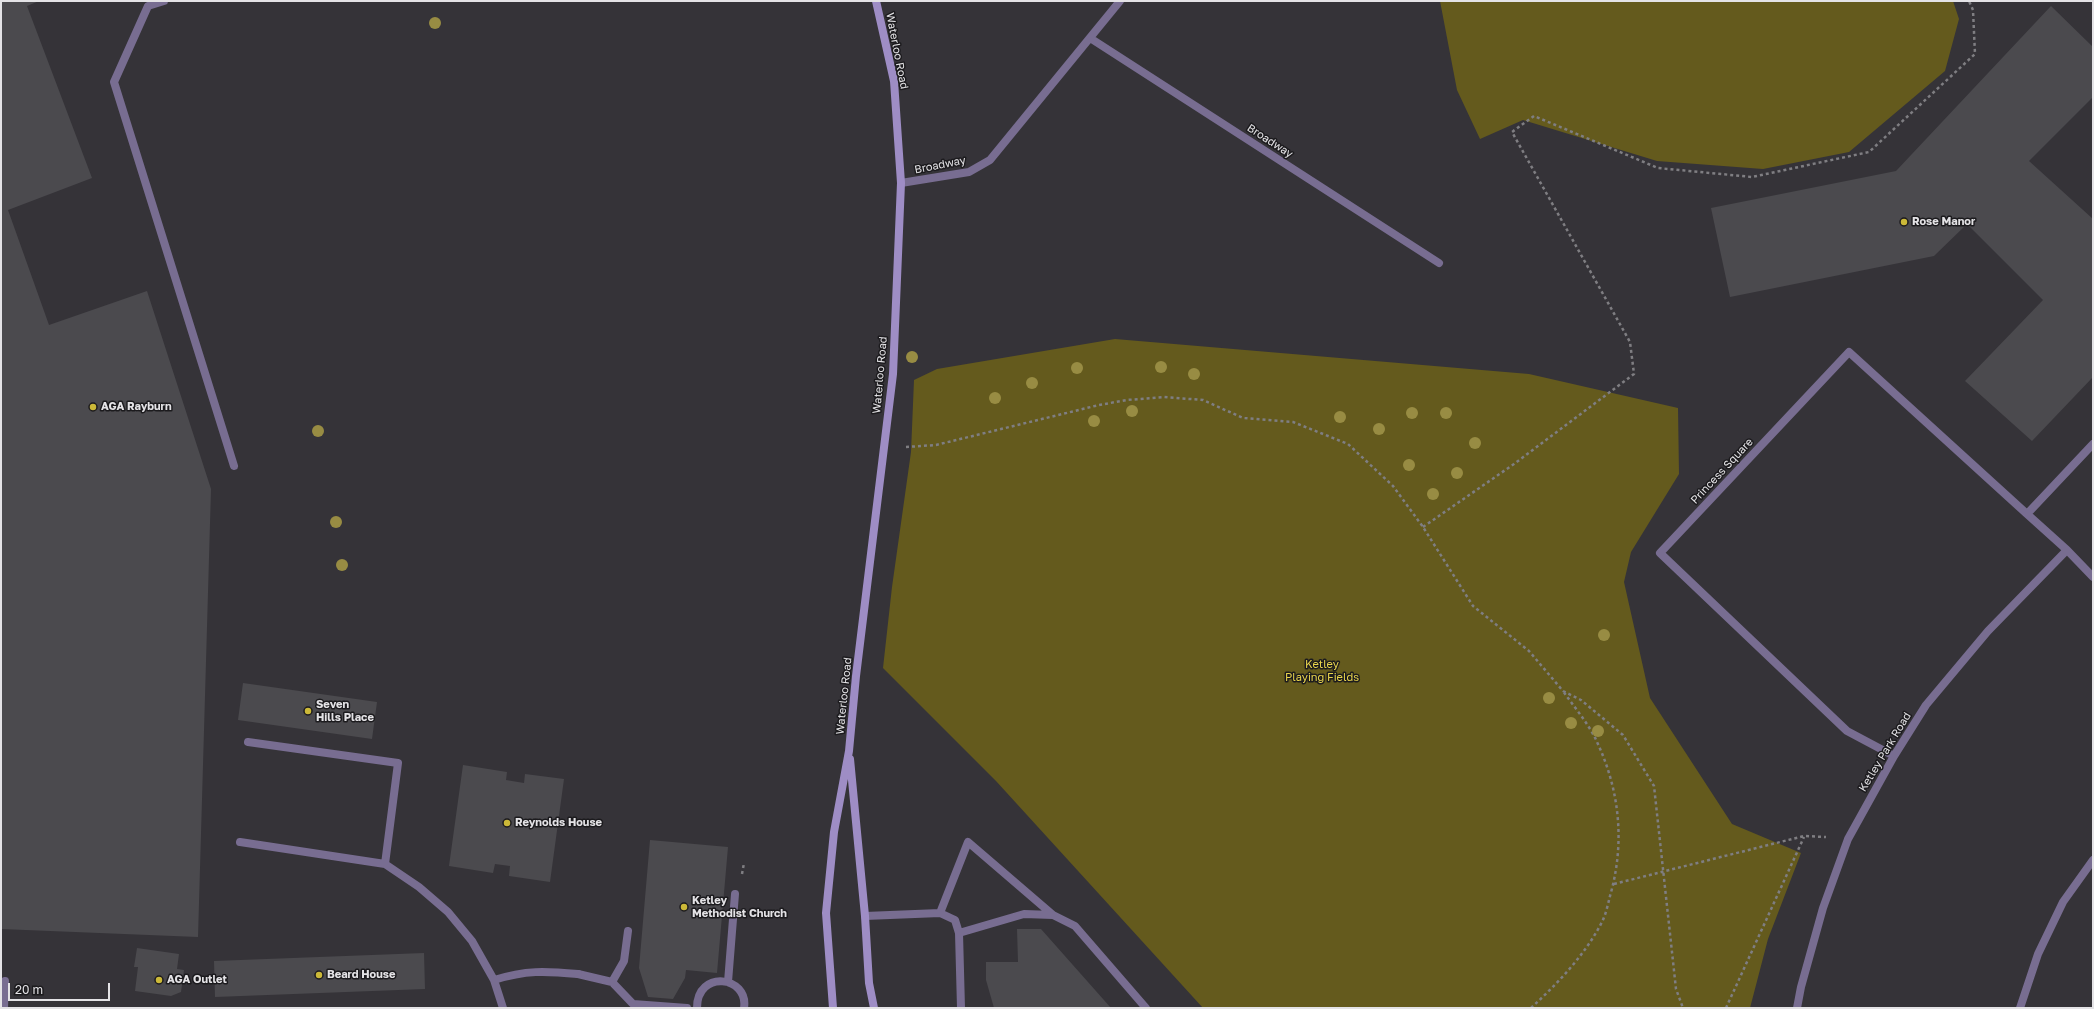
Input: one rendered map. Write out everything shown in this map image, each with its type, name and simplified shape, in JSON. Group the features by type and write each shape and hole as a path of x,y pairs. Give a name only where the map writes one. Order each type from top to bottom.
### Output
{"street":[{"path":"164,1 148,6 114,82 234,466"},
{"name":"Waterloo Road","path":"833,1008 826,913 834,832 850,751 883,448 893,374 901,183 894,81 876,1"},
{"name":"Broadway","path":"901,183 969,172 990,160 1120,1"},
{"name":"Broadway","path":"1090,38 1439,263"},
{"name":"Princess Square","path":"1894,756 1847,731 1660,553 1849,352 2027,514"},
{"path":"2093,444 2027,514 2067,550 2093,578"},
{"name":"Ketley Park Road","path":"1797,1008 1801,987 1823,908 1848,839 1894,756 1926,705 1988,631 2067,550"},
{"path":"248,742 398,763 385,864"},
{"name":"Waterloo Road","path":"850,751 865,916 869,983 874,1008"},
{"path":"240,842 385,864 419,887 448,912 472,941 494,980 503,1008"},
{"path":"940,913 968,842 1053,915 1075,926 1146,1008"},
{"path":"2020,1008 2038,954 2063,902 2093,860"},
{"path":"728,982 735,894"},
{"path":"865,916 940,913 955,920 959,933 962,1008"},
{"path":"959,933 1024,914 1053,915"},
{"path":"612,982 624,960 628,931"},
{"path":"494,980 519,972 544,971 578,974 612,982 633,1004 687,1008"},
{"path":"4,1008 5,981"},
{"path":"698,1008 700,993 705,987 720,981 728,982 740,991 744,998 744,1008"}],"path":[{"path":"1423,527 1514,464 1634,374 1630,342 1512,132 1534,116 1658,168 1752,177 1868,152 1975,54 1973,10 1970,1"},
{"path":"883,448 936,445 1127,400 1164,397 1203,400 1243,418 1293,422 1348,444 1393,486 1423,527 1473,606 1529,651 1563,690 1597,740 1611,778 1619,823 1618,862 1614,884 1603,921 1584,952 1552,988 1530,1008"},
{"path":"1563,690 1581,700 1623,735 1654,786 1676,989 1683,1008"},
{"path":"1614,884 1804,836 1848,839"},
{"path":"1726,1008 1804,836"}],"green space":[{"path":"1440,1 1953,1 1959,19 1945,71 1849,152 1763,169 1657,161 1523,120 1480,139 1457,90"},
{"name":"Ketley Playing Fields","path":"1115,339 1529,374 1678,408 1679,474 1631,552 1624,582 1650,698 1732,824 1801,853 1768,939 1750,1008 1203,1008 996,781 883,668 892,587 911,452 914,380 937,369"}],"building":[{"name":"AGA Rayburn","path":"1,1 39,1 27,6 92,178 8,210 49,325 147,291 211,489 198,937 1,929"},
{"name":"Rose Manor","path":"2051,6 2093,47 2093,97 2029,161 2093,219 2093,377 2032,441 1965,381 2043,300 1967,224 1934,256 1730,297 1711,208 1896,171"},
{"name":"Seven Hills Place","path":"243,683 377,702 372,739 238,720"},
{"name":"Reynolds House","path":"463,765 507,772 506,780 524,783 525,774 564,779 550,882 509,876 510,866 495,864 493,873 449,866"},
{"name":"Ketley Methodist Church","path":"650,840 728,847 717,973 686,970 685,978 673,999 648,997 639,968"},
{"path":"1017,929 1041,929 1111,1008 994,1008 986,980 986,962 1018,962"},
{"name":"AGA Outlet","path":"137,948 179,954 177,969 184,970 181,992 171,996 135,991 138,967 134,967"},
{"name":"Beard House","path":"424,953 425,989 215,997 214,961"}],"place":[{"name":"Rose Manor","path":"1904,222"},
{"name":"AGA Rayburn","path":"93,407"},
{"name":"Seven Hills Place","path":"308,711"},
{"name":"Reynolds House","path":"507,823"},
{"name":"Ketley Methodist Church","path":"684,907"},
{"name":"Beard House","path":"319,975"},
{"name":"AGA Outlet","path":"159,980"}]}
